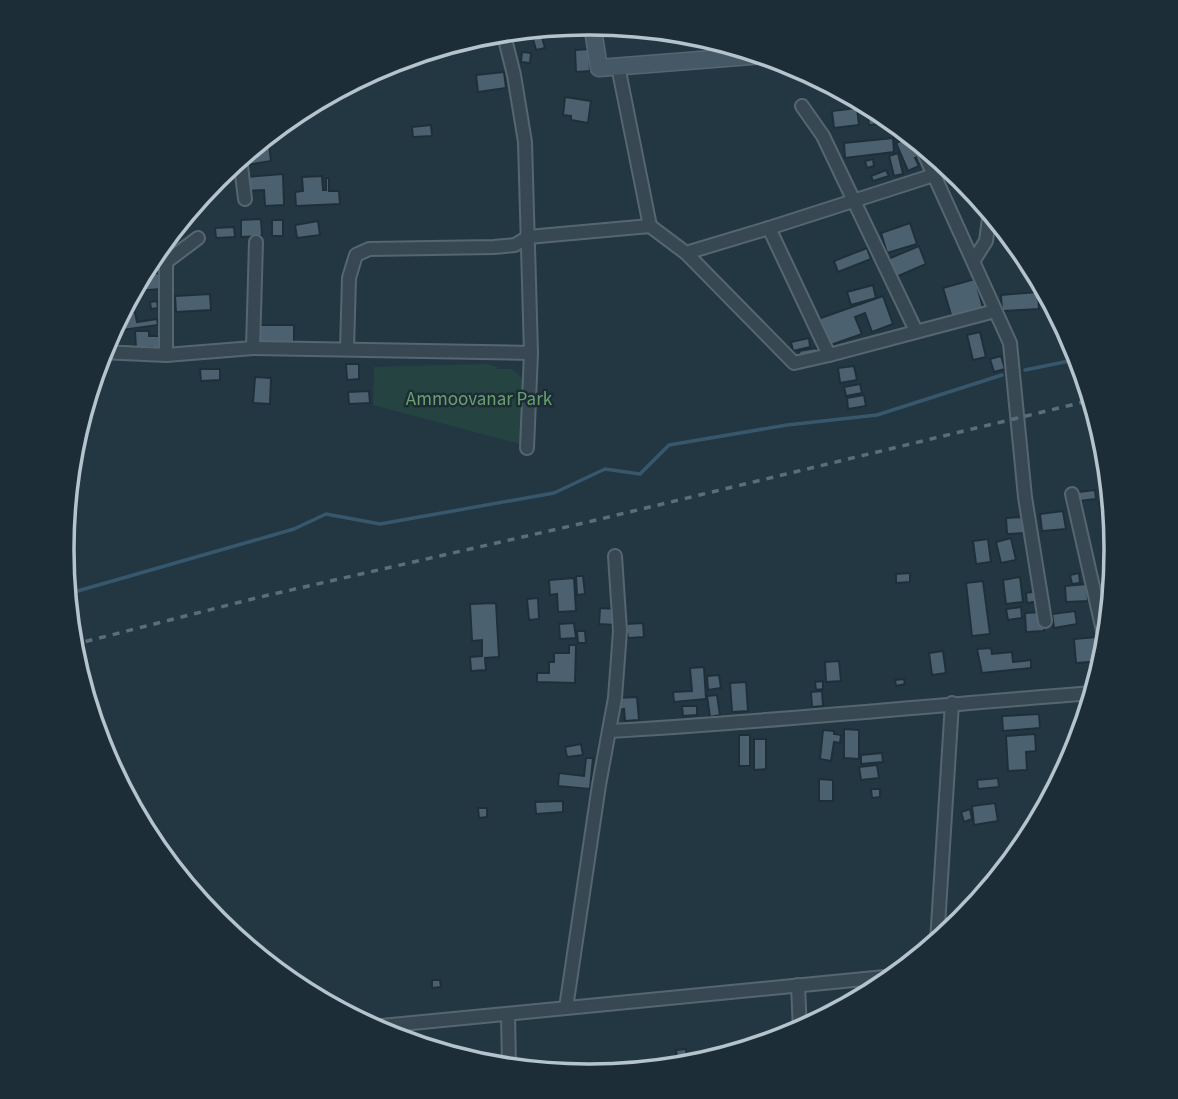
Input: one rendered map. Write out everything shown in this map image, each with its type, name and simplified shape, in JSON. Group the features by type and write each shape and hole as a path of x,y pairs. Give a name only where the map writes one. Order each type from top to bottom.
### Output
{"street":[{"path":"594,35 599,68 736,57"},
{"path":"506,42 525,142 531,353 527,448"},
{"path":"618,66 650,226 686,253 794,363 995,311"},
{"path":"802,106 823,136 916,331"},
{"path":"929,164 1010,343 1026,497 1045,621"},
{"path":"242,171 245,199"},
{"path":"686,253 934,175"},
{"path":"974,260 986,241 988,225"},
{"path":"347,349 349,278 356,255 369,249 514,245 528,237 650,226"},
{"path":"769,228 829,355"},
{"path":"166,355 166,262 198,238"},
{"path":"253,348 256,242"},
{"path":"114,353 166,355 253,348 531,353"},
{"path":"1072,494 1099,614"},
{"path":"566,1008 598,785 615,698 620,631 615,556"},
{"path":"609,730 701,726 1083,694"},
{"path":"938,927 952,703"},
{"path":"392,1025 871,980"},
{"path":"798,985 799,1019"},
{"path":"508,1014 509,1058"}],"green space":[{"name":"Ammoovanar Park","path":"487,364 497,369 512,369 525,381 520,444 373,405 374,367"}],"building":[{"path":"542,37 545,48 536,50 533,39"},
{"path":"589,49 590,71 576,72 575,50"},
{"path":"522,52 531,53 530,63 521,62"},
{"path":"504,72 506,88 478,92 476,75"},
{"path":"565,97 591,101 588,123 571,120 571,116 563,115"},
{"path":"853,108 857,111 859,125 834,128 832,111"},
{"path":"868,118 878,124 869,125"},
{"path":"431,125 432,136 413,137 412,127"},
{"path":"893,138 894,152 845,158 844,143"},
{"path":"901,141 919,155 915,158 919,166 908,171 896,143"},
{"path":"269,147 271,161 248,165"},
{"path":"898,153 903,174 894,176 889,156"},
{"path":"873,159 874,166 867,168 865,161"},
{"path":"886,170 889,176 873,181 871,176"},
{"path":"283,174 284,205 265,206 264,190 247,191 246,177"},
{"path":"322,176 323,190 326,190 326,178 329,178 329,191 339,191 340,204 296,206 295,192 303,191 302,177"},
{"path":"261,219 262,236 241,237 241,220"},
{"path":"272,220 283,220 283,236 272,236"},
{"path":"318,221 320,235 297,238 295,225"},
{"path":"910,223 917,244 887,253 881,233"},
{"path":"234,227 235,237 216,238 215,228"},
{"path":"919,246 926,264 896,277 888,259"},
{"path":"867,248 871,259 838,272 834,261"},
{"path":"155,273 160,273 162,289 144,290"},
{"path":"975,279 983,308 952,318 943,288"},
{"path":"873,285 876,298 851,305 847,292"},
{"path":"1035,292 1039,309 1002,311 1001,295"},
{"path":"210,294 211,310 176,312 175,296"},
{"path":"883,296 893,324 872,332 865,313 855,317 862,334 828,346 818,319"},
{"path":"157,301 158,308 151,309 150,302"},
{"path":"135,312 137,322 157,319 158,325 125,330"},
{"path":"256,325 294,325 294,344 256,344"},
{"path":"135,331 149,331 149,336 161,336 162,352 152,352 152,347 136,348"},
{"path":"980,332 986,357 973,360 967,335"},
{"path":"809,338 810,347 793,351 791,342"},
{"path":"816,348 818,356 801,360 799,351"},
{"path":"1001,356 1005,369 994,372 990,359"},
{"path":"346,364 359,364 359,379 347,380"},
{"path":"854,366 857,380 840,383 838,368"},
{"path":"200,369 220,369 220,380 201,381"},
{"path":"255,377 271,378 270,404 253,403"},
{"path":"860,384 862,393 846,396 844,387"},
{"path":"369,391 370,403 349,404 348,392"},
{"path":"864,395 866,406 848,409 847,398"},
{"path":"1095,490 1096,499 1079,501 1078,492"},
{"path":"1063,511 1066,529 1042,531 1040,514"},
{"path":"1024,517 1026,533 1007,534 1006,518"},
{"path":"1011,538 1016,560 1001,563 996,542"},
{"path":"988,539 991,562 976,564 973,541"},
{"path":"910,573 910,582 896,583 896,574"},
{"path":"1079,573 1080,583 1072,584 1070,575"},
{"path":"576,576 583,576 585,594 577,595"},
{"path":"1020,577 1023,602 1006,604 1003,580"},
{"path":"574,578 576,611 558,612 557,594 550,595 549,580"},
{"path":"983,581 990,634 972,636 966,583"},
{"path":"1087,584 1088,601 1066,602 1065,586"},
{"path":"1038,591 1040,601 1027,603 1026,593"},
{"path":"538,598 539,619 529,620 527,599"},
{"path":"496,603 499,657 485,658 486,670 471,671 470,657 482,656 482,640 472,641 470,604"},
{"path":"1021,607 1022,618 1008,620 1006,609"},
{"path":"600,608 616,609 615,625 599,624"},
{"path":"1075,611 1077,624 1054,628 1052,614"},
{"path":"1043,612 1044,631 1026,632 1025,613"},
{"path":"574,623 576,638 560,639 559,624"},
{"path":"643,623 644,637 628,638 626,624"},
{"path":"577,631 585,631 586,643 578,643"},
{"path":"1096,637 1091,662 1076,663 1074,639"},
{"path":"569,645 576,645 575,683 537,682 537,673 549,673 549,662 554,662 554,653 569,653"},
{"path":"991,648 992,654 1012,652 1013,662 1031,660 1031,668 982,673 977,649"},
{"path":"943,651 946,673 932,675 929,653"},
{"path":"839,661 841,681 826,682 825,662"},
{"path":"704,667 706,699 674,702 673,692 692,691 690,668"},
{"path":"719,675 721,688 708,690 707,676"},
{"path":"904,679 905,684 896,686 895,680"},
{"path":"823,681 823,689 816,690 815,682"},
{"path":"746,682 748,711 732,712 730,683"},
{"path":"822,691 823,706 812,707 811,692"},
{"path":"717,695 720,715 710,717 707,696"},
{"path":"637,697 639,720 625,721 624,709 618,710 617,698"},
{"path":"682,706 697,706 697,715 683,716"},
{"path":"1039,714 1040,728 1003,731 1002,716"},
{"path":"844,729 859,730 859,759 844,758"},
{"path":"823,730 841,735 840,743 834,742 831,761 820,759"},
{"path":"1035,734 1036,751 1026,752 1027,770 1008,771 1006,736"},
{"path":"739,735 750,735 750,766 739,766"},
{"path":"754,739 766,739 766,769 754,770"},
{"path":"581,744 583,755 567,757 565,747"},
{"path":"882,753 883,762 861,764 861,755"},
{"path":"586,758 593,758 590,789 558,786 559,773 584,776"},
{"path":"877,765 879,778 861,780 859,767"},
{"path":"998,778 999,787 978,789 977,780"},
{"path":"819,779 833,780 833,801 819,801"},
{"path":"871,789 880,789 880,797 872,798"},
{"path":"563,801 563,812 536,814 535,802"},
{"path":"995,803 998,821 974,825 972,806"},
{"path":"478,808 487,808 487,817 479,818"},
{"path":"970,809 972,819 964,822 961,812"},
{"path":"432,980 440,980 441,987 432,988"},
{"path":"686,1049 687,1054 677,1056 676,1050"}],"waterway":[{"path":"1025,370 1067,361"},
{"path":"77,591 294,529 326,514 380,524 554,493 605,469 640,474 669,445 787,425 877,415 1002,375"}],"railway":[{"path":"83,642 256,598 588,522 1082,402"}]}
